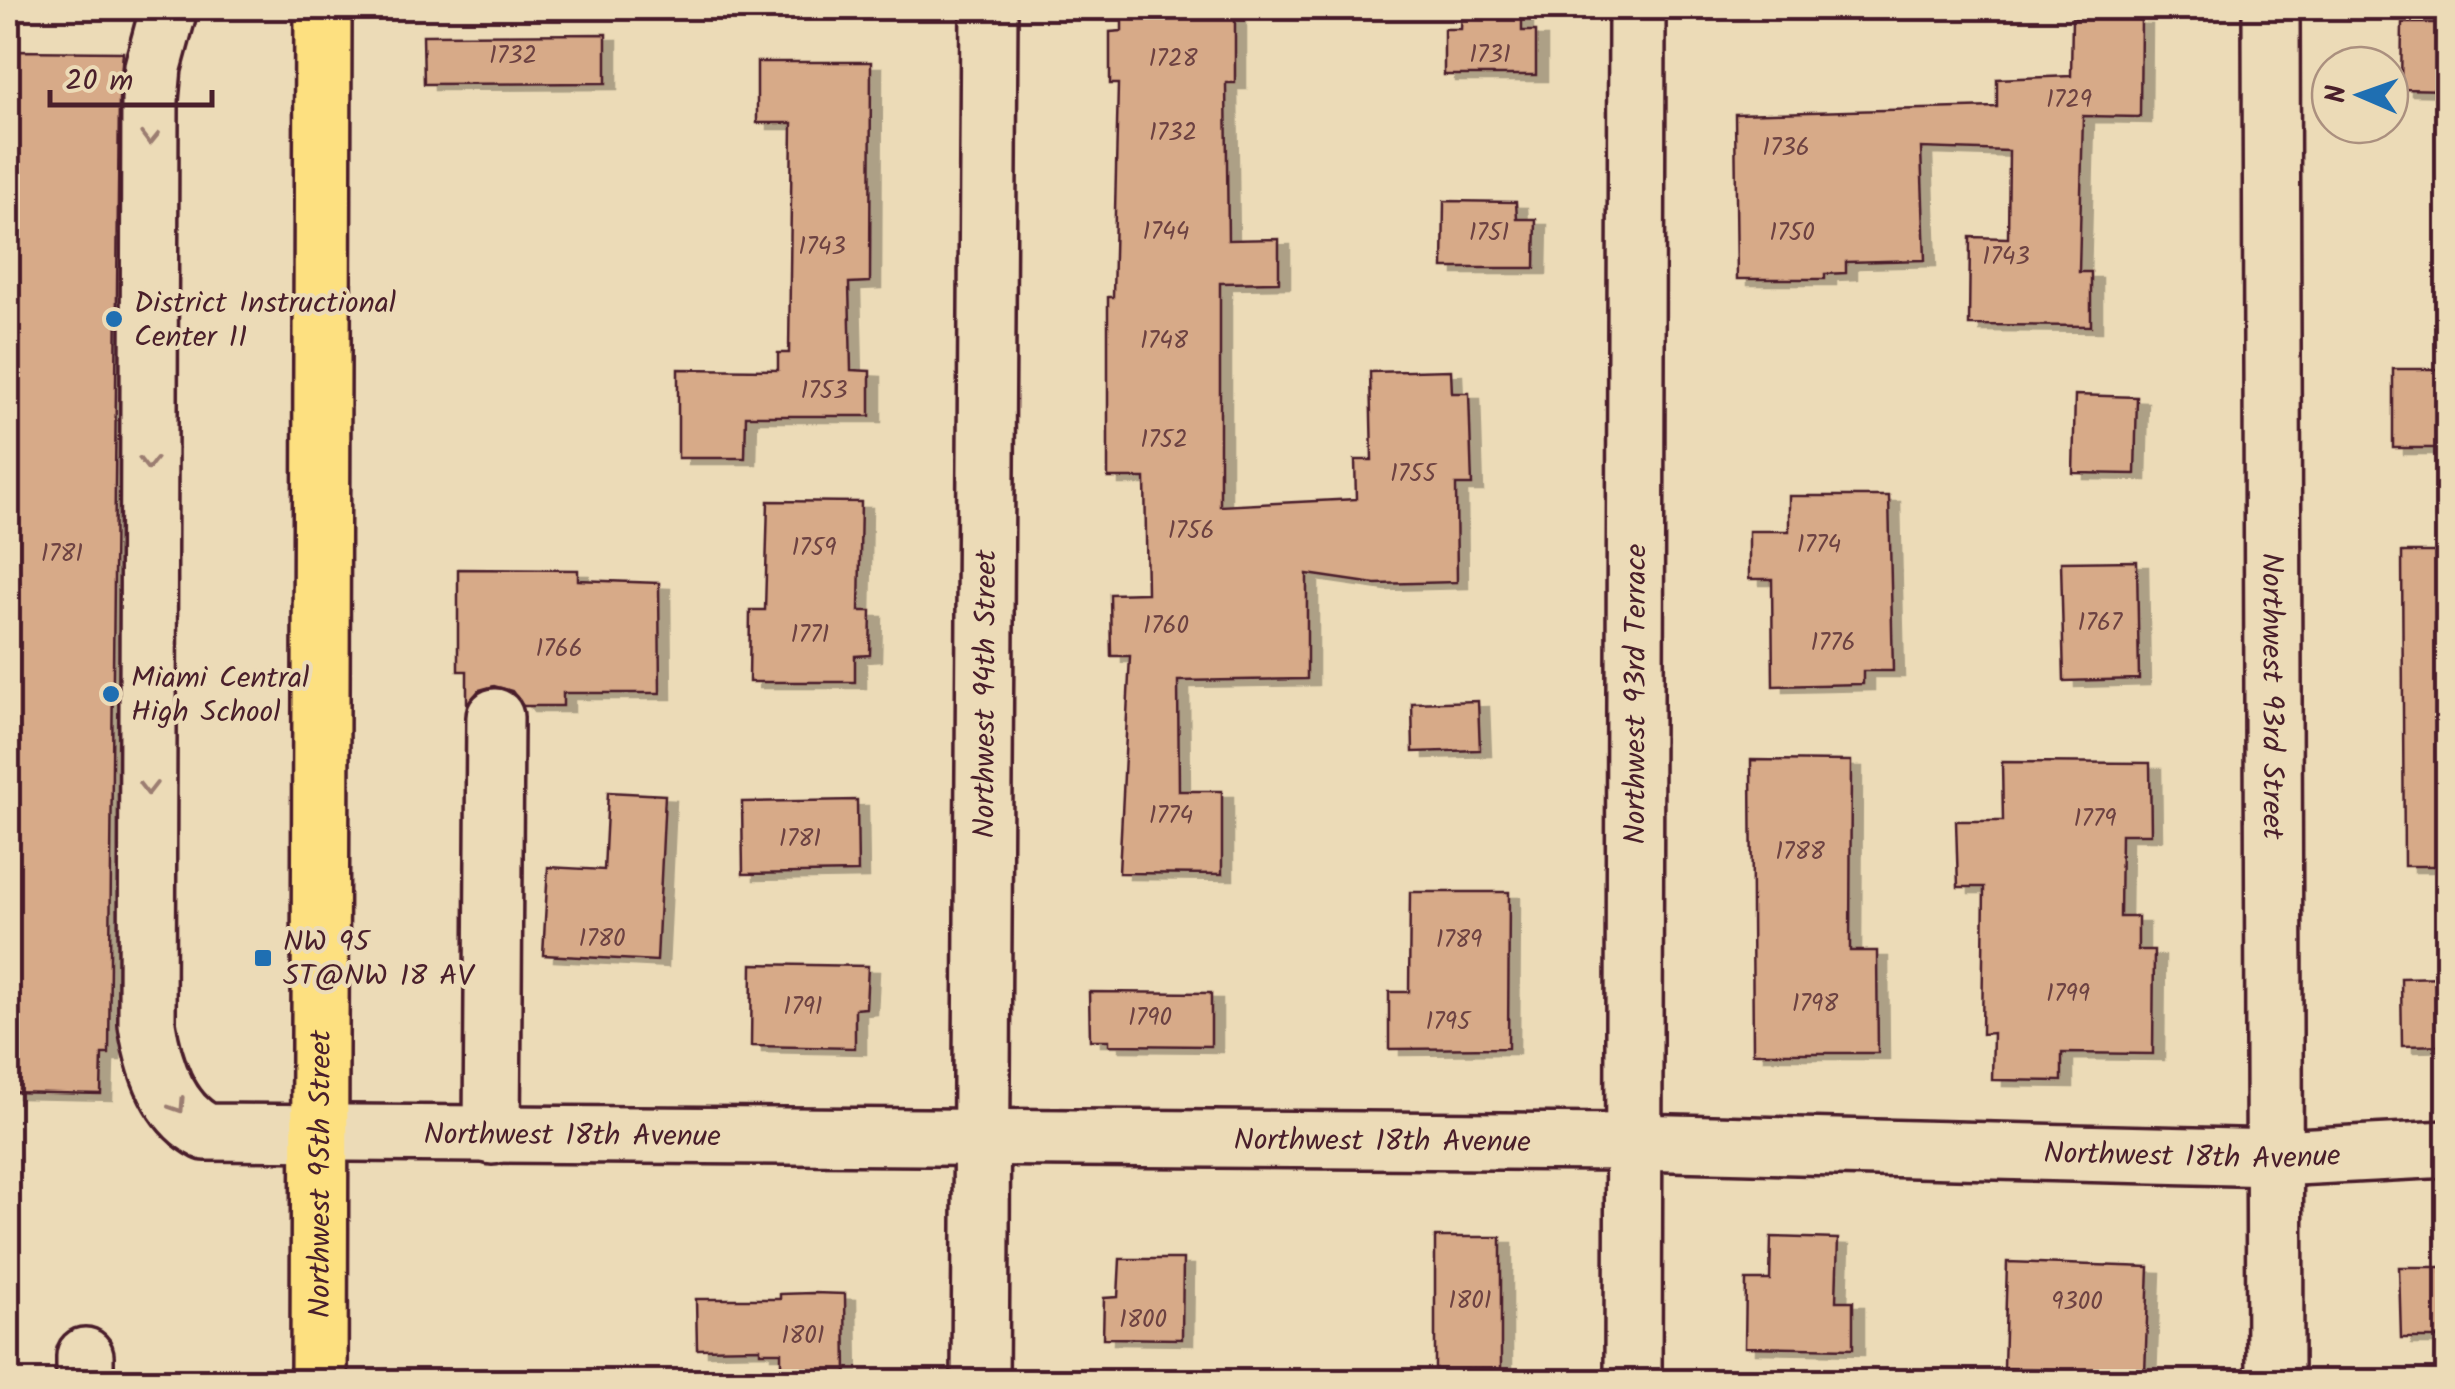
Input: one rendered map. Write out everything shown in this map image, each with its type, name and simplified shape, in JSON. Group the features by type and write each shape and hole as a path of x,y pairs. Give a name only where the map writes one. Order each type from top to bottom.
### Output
{"main road":[{"name":"Northwest 95th Street","path":"318,1382 323,8"}],"street":[{"name":"Northwest 18th Avenue","path":"169,8 153,67 150,100 150,1041 165,1085 190,1124 206,1132 320,1136 980,1136 1634,1142 2276,1158 2448,1148"},
{"name":"Northwest 94th Street","path":"980,1382 988,8"},
{"name":"Northwest 93rd Terrace","path":"1633,1382 1637,8"},
{"name":"Northwest 93rd Street","path":"2271,8 2275,1382"},
{"path":"492,1136 495,717"}],"building":[{"path":"1122,8 1235,8 1235,83 1226,83 1228,240 1279,239 1279,282 1220,283 1220,506 1356,499 1355,460 1372,460 1370,372 1451,370 1452,393 1469,393 1472,485 1456,485 1457,582 1375,584 1307,574 1307,679 1178,681 1179,791 1222,791 1222,874 1119,873 1130,656 1111,656 1110,594 1147,593 1145,478 1108,478 1108,297 1113,297 1118,84 1110,84 1110,32 1122,31"},
{"path":"1462,8 1522,8 1522,31 1536,31 1536,75 1444,75 1444,29 1461,29"},
{"path":"2072,18 2141,19 2140,117 2083,116 2079,272 2091,272 2091,326 1969,325 1970,237 2008,238 2009,151 1921,148 1925,260 1846,262 1846,273 1825,274 1825,279 1737,279 1735,114 1997,107 1997,79 2071,76"},
{"path":"2402,23 2448,23 2448,90 2410,89 2410,45 2402,45"},
{"path":"606,34 606,83 424,84 423,35"},
{"path":"8,51 123,52 119,100 109,1054 102,1054 101,1094 8,1092"},
{"path":"757,62 871,62 870,282 849,283 851,370 870,371 870,416 746,416 745,458 678,458 678,369 778,370 778,353 789,353 792,123 757,123"},
{"path":"1444,201 1516,202 1517,219 1536,219 1535,268 1443,268"},
{"path":"2393,369 2448,369 2448,448 2393,448"},
{"path":"2075,395 2137,397 2135,474 2073,473"},
{"path":"1789,496 1889,496 1893,671 1863,671 1863,684 1773,686 1772,579 1749,579 1749,531 1789,531"},
{"path":"768,501 861,502 859,611 871,611 870,655 855,656 855,682 749,682 750,610 765,610"},
{"path":"2402,552 2448,552 2448,866 2404,866"},
{"path":"2137,561 2139,679 2064,681 2061,562"},
{"path":"458,569 578,570 578,580 659,583 660,693 563,693 563,706 523,706 512,691 494,686 479,690 467,705 467,671 458,671"},
{"path":"1478,701 1480,750 1413,752 1412,703"},
{"path":"1751,760 1851,761 1850,951 1877,951 1878,1053 1753,1053"},
{"path":"2002,762 2150,763 2151,834 2121,834 2120,917 2138,917 2138,950 2154,950 2153,1054 2062,1053 2062,1081 1992,1080 1993,1033 1982,1034 1984,887 1958,887 1956,821 2003,821"},
{"path":"608,792 665,795 657,961 543,955 548,867 604,870"},
{"path":"857,800 858,872 743,874 742,802"},
{"path":"1410,892 1509,892 1508,1048 1389,1049 1389,992 1409,992"},
{"path":"752,964 868,966 866,1008 855,1009 855,1048 751,1046"},
{"path":"2448,977 2448,1045 2402,1046 2401,978"},
{"path":"1089,992 1211,993 1211,1046 1109,1045 1109,1040 1090,1040"},
{"path":"1435,1237 1501,1237 1501,1369 1435,1369"},
{"path":"1771,1237 1838,1239 1836,1301 1853,1301 1853,1349 1745,1347 1746,1280 1770,1280"},
{"path":"1120,1259 1183,1259 1182,1339 1103,1338 1104,1298 1118,1297"},
{"path":"2007,1262 2149,1267 2145,1373 2004,1368"},
{"path":"2399,1267 2442,1267 2442,1279 2448,1279 2448,1338 2401,1338"},
{"path":"780,1294 845,1294 846,1375 781,1376 781,1352 760,1352 760,1348 697,1349 696,1299 780,1299"}],"place":[{"name":"District Instructional Center 11","path":"114,319"},
{"name":"Miami Central High School","path":"111,694"},
{"name":"NW 95 ST@NW 18 AV","path":"263,958"}]}
